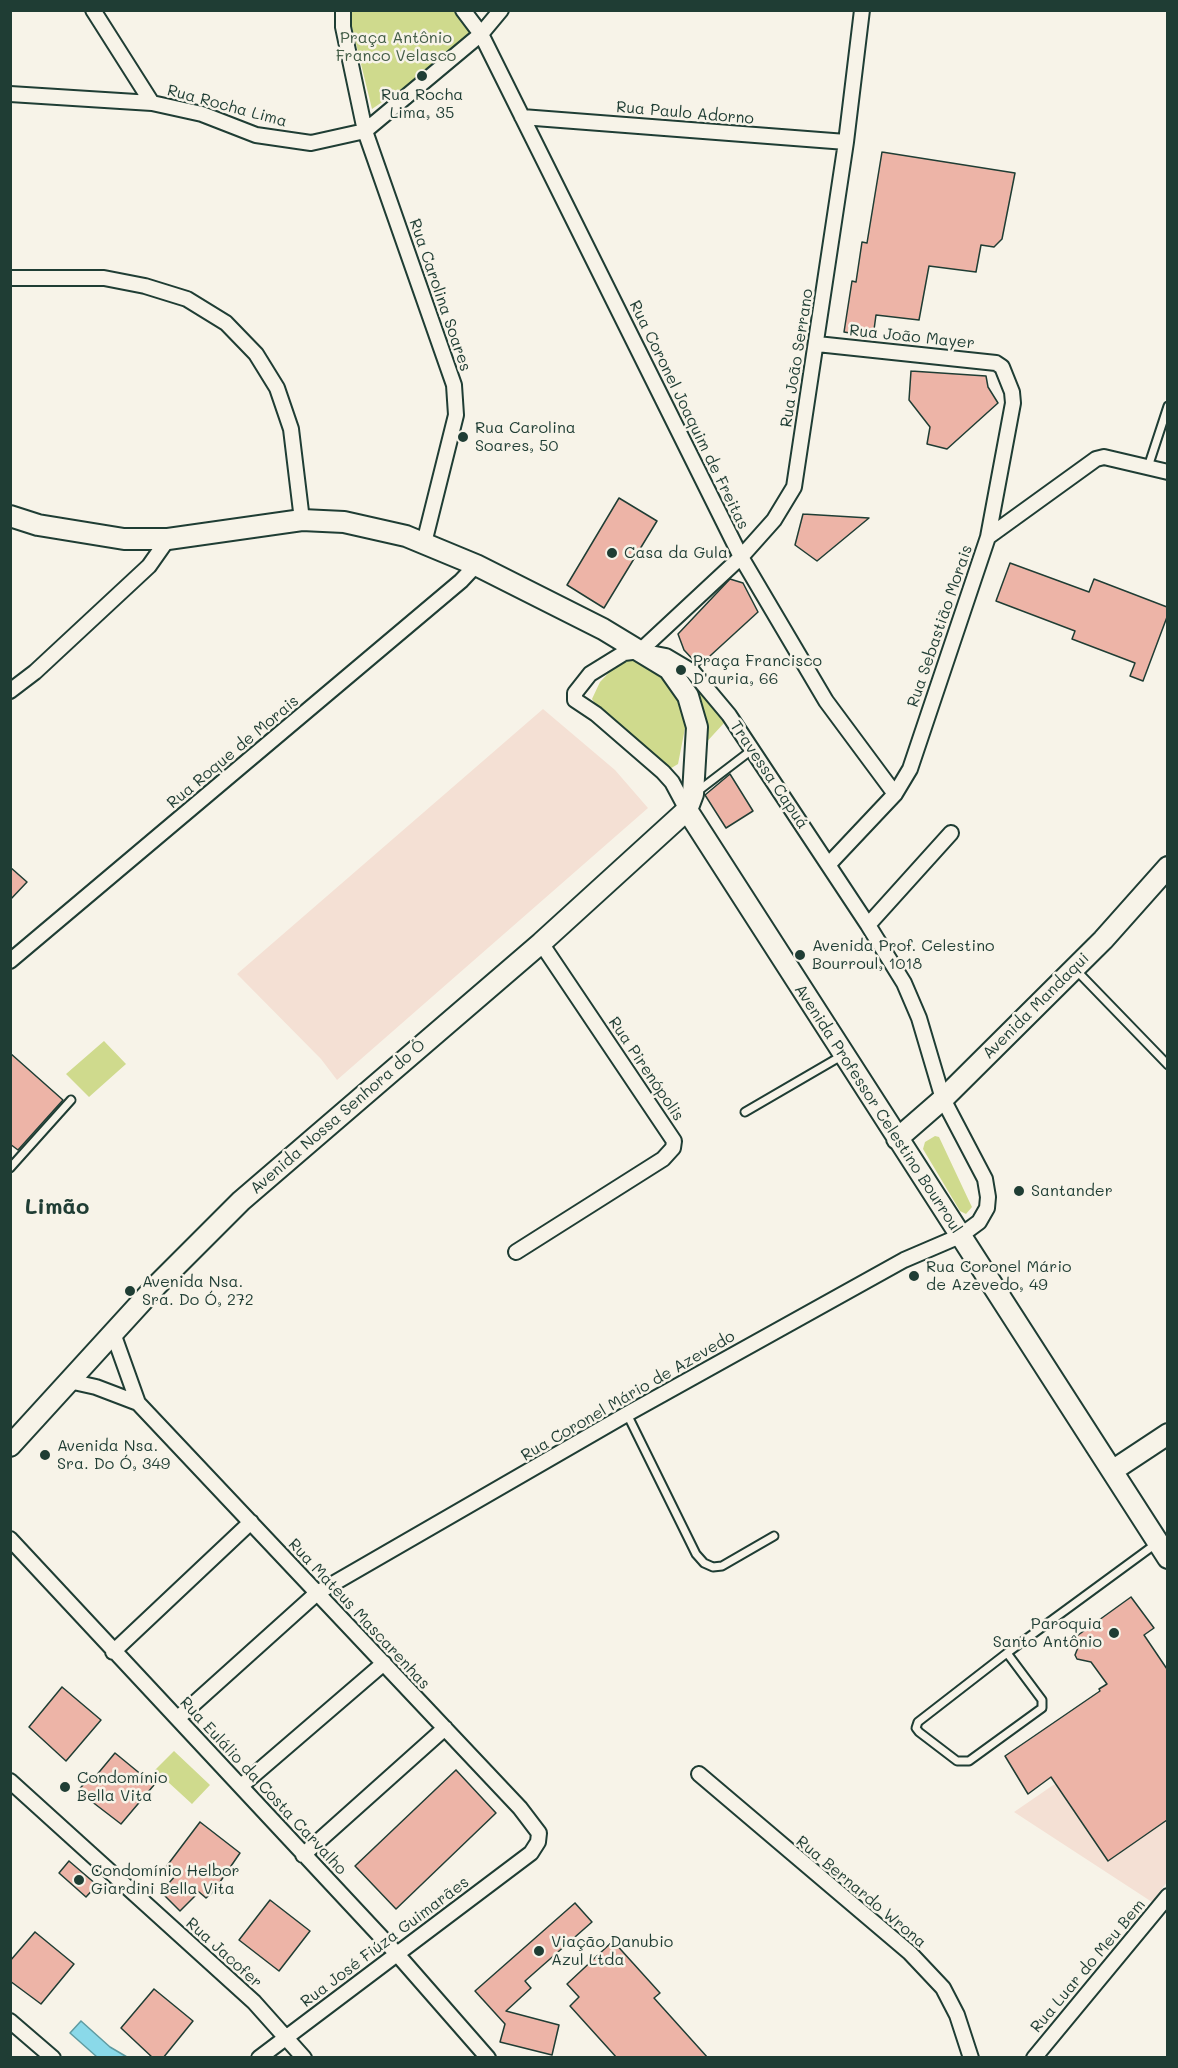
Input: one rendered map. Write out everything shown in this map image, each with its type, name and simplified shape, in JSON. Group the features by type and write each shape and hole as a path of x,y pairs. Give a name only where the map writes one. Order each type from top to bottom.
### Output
{"main road":[{"path":"10,516 38,525 124,539 168,539 302,520 344,522 381,529 424,543 476,565 603,629 640,651 675,676 694,712 697,727 690,802"},
{"name":"Avenida Nossa Senhora do Ó","path":"10,1446 113,1333 241,1201 541,943 690,802"},
{"name":"Avenida Professor Celestino Bourroul","path":"690,802 843,1055 1163,1550"},
{"name":"Avenida Mandaqui","path":"897,1139 943,1099 1074,969 1167,867"},
{"path":"1112,1471 1167,1434"}],"street":[{"name":"Rua Rocha Lima","path":"93,10 152,103 202,114 256,135 274,139 311,143 365,131"},
{"path":"343,10 343,27 365,131 481,34 501,10"},
{"path":"463,10 481,34"},
{"name":"Rua João Serrano","path":"640,651 741,557 774,520 794,487 846,142 862,10"},
{"name":"Rua Coronel Joaquim de Freitas","path":"481,34 741,557 826,701 895,794"},
{"path":"10,94 152,103"},
{"name":"Rua Paulo Adorno","path":"522,117 846,142"},
{"name":"Rua Carolina Soares","path":"365,131 454,385 456,415 424,543"},
{"path":"10,278 104,278 145,286 187,299 226,322 256,354 277,388 291,429 302,520"},
{"name":"Rua João Mayer","path":"817,344 996,363 1002,368 1012,392 1013,403 988,537"},
{"name":"Rua Sebastião Morais","path":"829,864 895,794 910,769 988,537 1096,459 1104,457 1167,472"},
{"path":"10,691 35,672 149,566 168,539"},
{"name":"Rua Roque de Morais","path":"10,961 461,581 476,565"},
{"path":"640,651 624,653 590,674 574,696 663,772 690,802"},
{"name":"Travessa Capuá","path":"640,651 666,656 693,672 729,715 753,749 904,983 919,1018 943,1099"},
{"path":"868,925 951,833"},
{"name":"Rua Pirenópolis","path":"516,1252 663,1159 673,1148 674,1141 541,943"},
{"name":"Rua Coronel Mário de Azevedo","path":"178,1718 317,1593 627,1414 904,1260 960,1236 979,1222 987,1208 985,1179 943,1099"},
{"name":"Rua Mateus Mascarenhas","path":"113,1333 138,1403 533,1824 539,1833 538,1842 531,1852"},
{"name":"Rua Mateus Mascarenhas","path":"69,1381 96,1387 138,1403"},
{"path":"114,1652 251,1522"},
{"name":"Rua Eulálio da Costa Carvalho","path":"10,1539 397,1954 488,2058"},
{"path":"241,1786 384,1663"},
{"path":"303,1855 445,1728"},
{"name":"Rua Bernardo Wrona","path":"699,1774 910,1953 943,1988 957,2014 971,2058"},
{"name":"Rua Jacofer","path":"10,1781 254,2002 287,2036 304,2058"},
{"name":"Rua José Fiúza Guimarães","path":"259,2058 531,1852"},
{"name":"Rua Luar do Meu Bem","path":"1034,2058 1167,1896"},
{"path":"10,2021 53,2058"}],"lane":[{"path":"1148,467 1167,406"},
{"path":"690,802 753,749"},
{"path":"1074,969 1167,1065"},
{"path":"745,1112 843,1055"},
{"path":"10,1168 71,1100"},
{"path":"627,1414 696,1554 704,1563 712,1567 722,1566 774,1536"},
{"path":"1007,1653 1042,1700 1042,1708 969,1761 957,1761 919,1732 916,1728 918,1722 1007,1653 1163,1550"}],"shaded area":[{"path":"543,709 615,770 648,808 337,1080 321,1059 237,974"},
{"path":"1167,1707 1167,1882 1152,1902 1014,1812"}],"green space":[{"name":"Praça Antônio Franco Velasco","path":"351,11 455,11 474,34 442,61 372,109 351,23"},
{"path":"633,657 672,682 687,718 678,764 668,770 601,712 592,699 600,682 621,660"},
{"path":"681,670 690,673 724,723 702,747"},
{"path":"104,1041 126,1064 89,1097 66,1074"},
{"path":"935,1136 939,1137 972,1207 966,1214 960,1211 923,1149 925,1142"},
{"path":"174,1751 210,1785 192,1804 155,1770"}],"water":[{"path":"81,2021 110,2047 127,2057 97,2057 70,2033"}],"building":[{"path":"882,152 1015,173 1002,239 994,247 981,245 976,272 929,266 919,320 876,315 873,337 844,332 852,281 856,282 862,242 867,243"},
{"path":"911,371 986,376 988,387 998,403 947,449 927,444 930,427 909,400"},
{"name":"Casa da Gula","path":"619,498 657,521 604,608 567,585"},
{"path":"803,514 869,518 817,561 795,545"},
{"path":"1010,563 1089,592 1094,579 1167,607 1167,617 1143,681 1130,676 1135,663 1072,639 1075,631 996,601"},
{"path":"730,579 743,583 758,612 699,666 684,650 678,634"},
{"path":"730,774 753,811 726,828 705,795"},
{"path":"10,867 27,882 10,900"},
{"path":"10,1053 63,1100 18,1150 10,1144"},
{"path":"1131,1597 1154,1628 1144,1635 1167,1669 1167,1820 1108,1861 1051,1777 1028,1794 1005,1756 1107,1684 1091,1662 1077,1659 1075,1655 1079,1645 1074,1638"},
{"path":"62,1687 101,1720 66,1761 29,1727"},
{"path":"115,1753 154,1785 121,1824 78,1791 87,1780 90,1783"},
{"path":"456,1770 496,1813 396,1909 355,1866"},
{"path":"200,1822 240,1853 213,1892 206,1898 199,1892 180,1911 161,1892 176,1875 166,1867"},
{"name":"Condomínio Helbor Giardini Bella Vita","path":"69,1861 97,1885 86,1897 59,1873"},
{"path":"270,1900 310,1931 279,1971 239,1940"},
{"name":"Viação Danubio Azul Ltda","path":"575,1903 592,1922 525,1981 531,1988 506,2011 559,2025 552,2055 500,2042 505,2024 475,1991"},
{"path":"35,1932 74,1964 41,2004 10,1981 10,1961"},
{"path":"613,1941 660,1993 654,1998 708,2058 617,2058 570,2006 579,1997 567,1984"},
{"path":"154,1989 193,2021 163,2058 153,2058 121,2028"}],"place":[{"name":"Rua Rocha Lima, 35","path":"422,76"},
{"name":"Rua Carolina Soares, 50","path":"463,437"},
{"name":"Casa da Gula","path":"612,553"},
{"name":"Praça Francisco D'auria, 66","path":"681,670"},
{"name":"Avenida Prof. Celestino Bourroul, 1018","path":"800,955"},
{"name":"Santander","path":"1019,1191"},
{"name":"Rua Coronel Mário de Azevedo, 49","path":"914,1276"},
{"name":"Avenida Nsa. Sra. Do Ó, 272","path":"130,1291"},
{"name":"Avenida Nsa. Sra. Do Ó, 349","path":"45,1455"},
{"name":"Paroquia Santo Antônio","path":"1114,1633"},
{"name":"Condomínio Bella Vita","path":"65,1787"},
{"name":"Condomínio Helbor Giardini Bella Vita","path":"79,1880"},
{"name":"Viação Danubio Azul Ltda","path":"539,1951"}],"district":[{"name":"Limão","path":"57,1207"}]}
